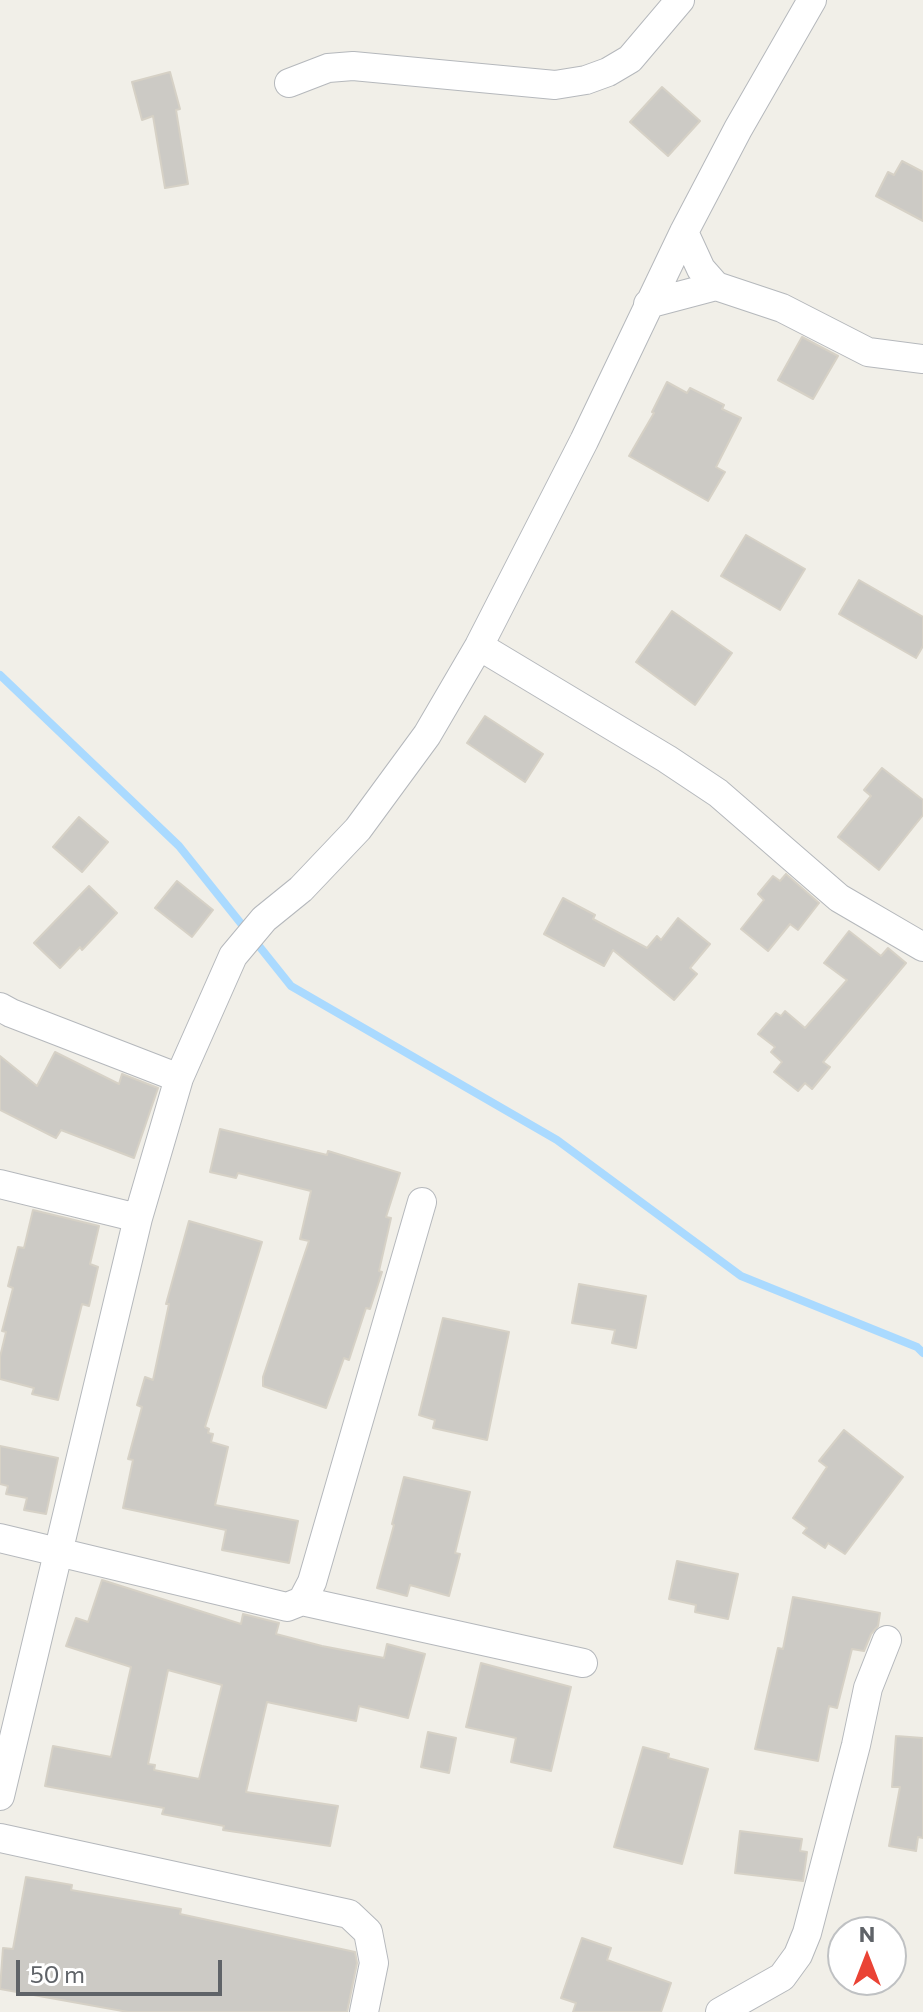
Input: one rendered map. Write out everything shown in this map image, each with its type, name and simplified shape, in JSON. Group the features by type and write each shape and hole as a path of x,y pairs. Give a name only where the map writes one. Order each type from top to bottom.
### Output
{"street":[{"path":"289,83 328,68 353,66 555,85 586,80 630,59 680,0"},
{"path":"0,1796 138,1218 179,1078 233,956 264,919 301,889 358,829 427,735 479,646 584,441 684,232 738,129 812,0"},
{"path":"684,232 701,269 716,286 782,308 868,352 923,359"},
{"path":"648,304 716,286"},
{"path":"479,646 718,793 839,898 923,947"},
{"path":"0,1007 179,1078"},
{"path":"0,1184 138,1218"},
{"path":"302,1601 312,1582 422,1202"},
{"path":"0,1538 287,1607 302,1601 583,1663"},
{"path":"720,2012 782,1977 798,1955 811,1918 868,1688 887,1640"},
{"path":"0,1838 349,1914 368,1932 374,1963 364,2012"}],"building":[{"path":"170,72 180,109 176,110 188,184 165,188 153,116 142,120 132,82"},
{"path":"662,87 700,121 668,156 630,122"},
{"path":"902,161 923,172 923,221 876,196 888,172 894,175"},
{"path":"802,337 838,356 813,399 778,380"},
{"path":"667,382 687,393 690,388 724,405 722,409 741,418 716,467 725,472 708,501 629,456 654,413"},
{"path":"746,535 805,569 780,610 721,576"},
{"path":"859,580 923,617 923,646 916,658 839,614"},
{"path":"672,611 732,653 695,705 636,662"},
{"path":"485,716 543,754 525,782 467,743"},
{"path":"882,768 923,800 923,815 879,870 838,837 871,796 864,790"},
{"path":"79,817 108,842 82,872 53,847"},
{"path":"786,874 819,903 798,930 790,924 768,951 741,929 764,900 758,894 773,876 780,881"},
{"path":"177,881 213,910 192,937 155,908"},
{"path":"89,886 117,913 60,968 34,943"},
{"path":"563,898 595,915 593,919 647,948 657,936 661,940 678,918 710,944 690,968 697,974 674,1000 613,950 604,966 544,934"},
{"path":"849,931 881,956 888,948 906,963 823,1062 830,1067 812,1089 805,1083 798,1091 774,1072 782,1062 771,1052 775,1047 758,1034 776,1013 781,1016 785,1011 805,1028 847,980 824,963"},
{"path":"55,1052 119,1084 122,1074 158,1088 134,1158 61,1130 56,1138 0,1110 0,1056 37,1086"},
{"path":"220,1129 327,1155 328,1151 400,1173 386,1217 391,1218 379,1271 382,1272 349,1360 344,1358 326,1408 263,1386 263,1377 309,1241 300,1239 311,1191 238,1173 236,1178 210,1172"},
{"path":"33,1210 99,1226 90,1264 98,1267 89,1306 82,1304 58,1400 32,1394 34,1388 0,1379 0,1357 6,1332 2,1331 13,1288 8,1286 18,1247 24,1248"},
{"path":"189,1221 262,1242 205,1427 209,1429 208,1433 213,1434 211,1442 228,1447 215,1505 298,1521 289,1563 222,1550 226,1530 123,1508 133,1460 128,1459 142,1407 137,1405 145,1377 153,1380 169,1304 166,1304"},
{"path":"579,1284 646,1296 636,1348 612,1343 615,1330 572,1323"},
{"path":"443,1318 509,1332 487,1440 433,1428 435,1420 419,1415"},
{"path":"844,1430 903,1477 845,1554 828,1543 825,1548 803,1533 807,1528 793,1518 827,1467 819,1461"},
{"path":"0,1446 58,1458 46,1514 24,1510 27,1498 6,1494 8,1486 0,1484"},
{"path":"404,1477 470,1492 455,1553 460,1554 449,1596 410,1585 407,1596 377,1588"},
{"path":"677,1561 738,1574 728,1619 695,1612 696,1605 669,1599"},
{"path":"102,1580 241,1624 243,1614 279,1623 276,1634 322,1646 384,1658 387,1644 425,1654 408,1718 359,1706 356,1721 267,1702 246,1792 338,1806 330,1846 223,1830 224,1826 162,1814 164,1808 45,1786 53,1746 111,1757 131,1667 66,1646 76,1618 88,1622","holes":["168,1670 222,1685 199,1779 154,1770 155,1765 148,1764"]},
{"path":"793,1597 880,1613 878,1626 864,1651 852,1649 837,1708 829,1706 818,1761 755,1749 778,1648 783,1649"},
{"path":"481,1663 571,1687 551,1771 511,1762 516,1738 466,1727"},
{"path":"428,1732 456,1738 449,1773 421,1767"},
{"path":"896,1736 923,1738 923,1838 918,1837 916,1851 889,1846 900,1787 892,1787"},
{"path":"643,1747 669,1754 668,1758 708,1769 682,1864 614,1847"},
{"path":"740,1831 802,1839 800,1851 807,1852 803,1881 735,1873"},
{"path":"26,1877 72,1885 71,1890 181,1909 180,1914 355,1952 357,1963 347,2012 128,2012 0,1989 3,1948 13,1949"},
{"path":"582,1938 611,1948 607,1960 671,1983 661,2012 573,2012 576,2003 561,1998"}],"waterway":[{"path":"0,675 179,846 291,986 557,1140 741,1276 917,1347 923,1353"}]}
